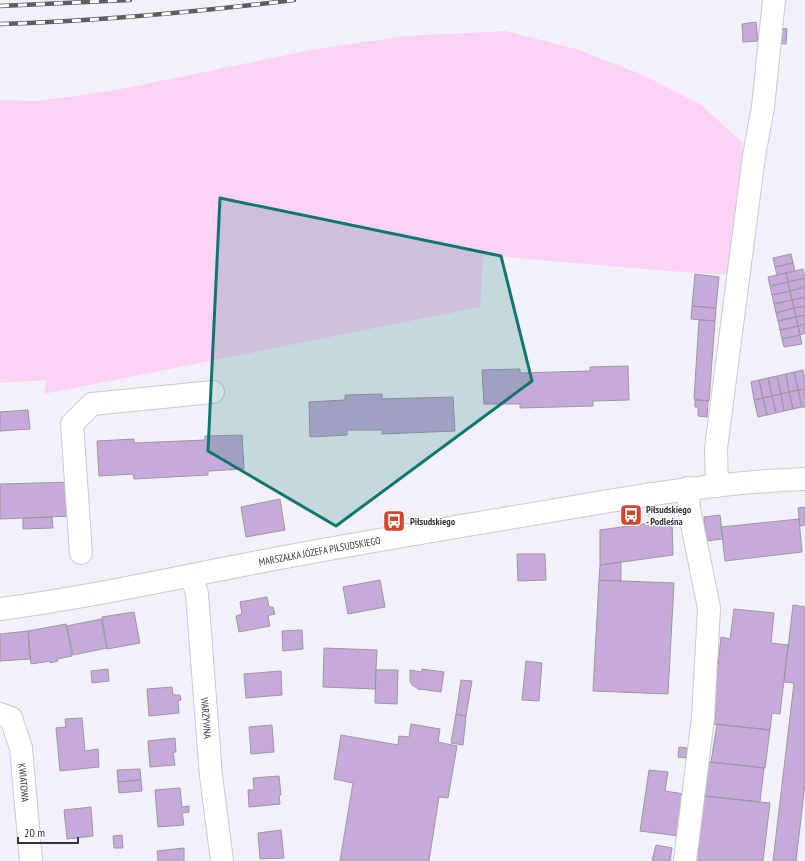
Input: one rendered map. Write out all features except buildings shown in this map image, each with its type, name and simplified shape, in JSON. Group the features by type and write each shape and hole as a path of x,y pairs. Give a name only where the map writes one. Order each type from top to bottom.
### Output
{"street":[{"path":"717,486 717,440 754,156 763,107 774,0"},
{"path":"81,553 72,424 92,404 213,392"},
{"name":"MARSZAŁKA JÓZEFA PIŁSUDSKIEGO","path":"0,609 87,596 327,549 688,488 805,479"},
{"path":"685,861 703,718 709,608 689,509 688,488"},
{"name":"WARZYWNA","path":"192,576 197,594 211,776 222,861"},
{"name":"KWIATOWA","path":"0,714 11,718 21,748 31,861"}],"highlighted area":[{"path":"220,198 501,256 532,381 336,526 208,451"}],"shaded area":[{"path":"506,31 576,49 641,74 700,104 743,143 729,275 483,255 480,307 44,394 47,380 0,383 0,100 35,101 116,90 311,50 405,36"}],"railway":[{"path":"0,6 130,0"},
{"path":"0,24 74,21 294,0"}],"place":[{"name":"Piłsudskiego - Podleśna","path":"631,515"},
{"name":"Piłsudskiego","path":"394,521"}]}
